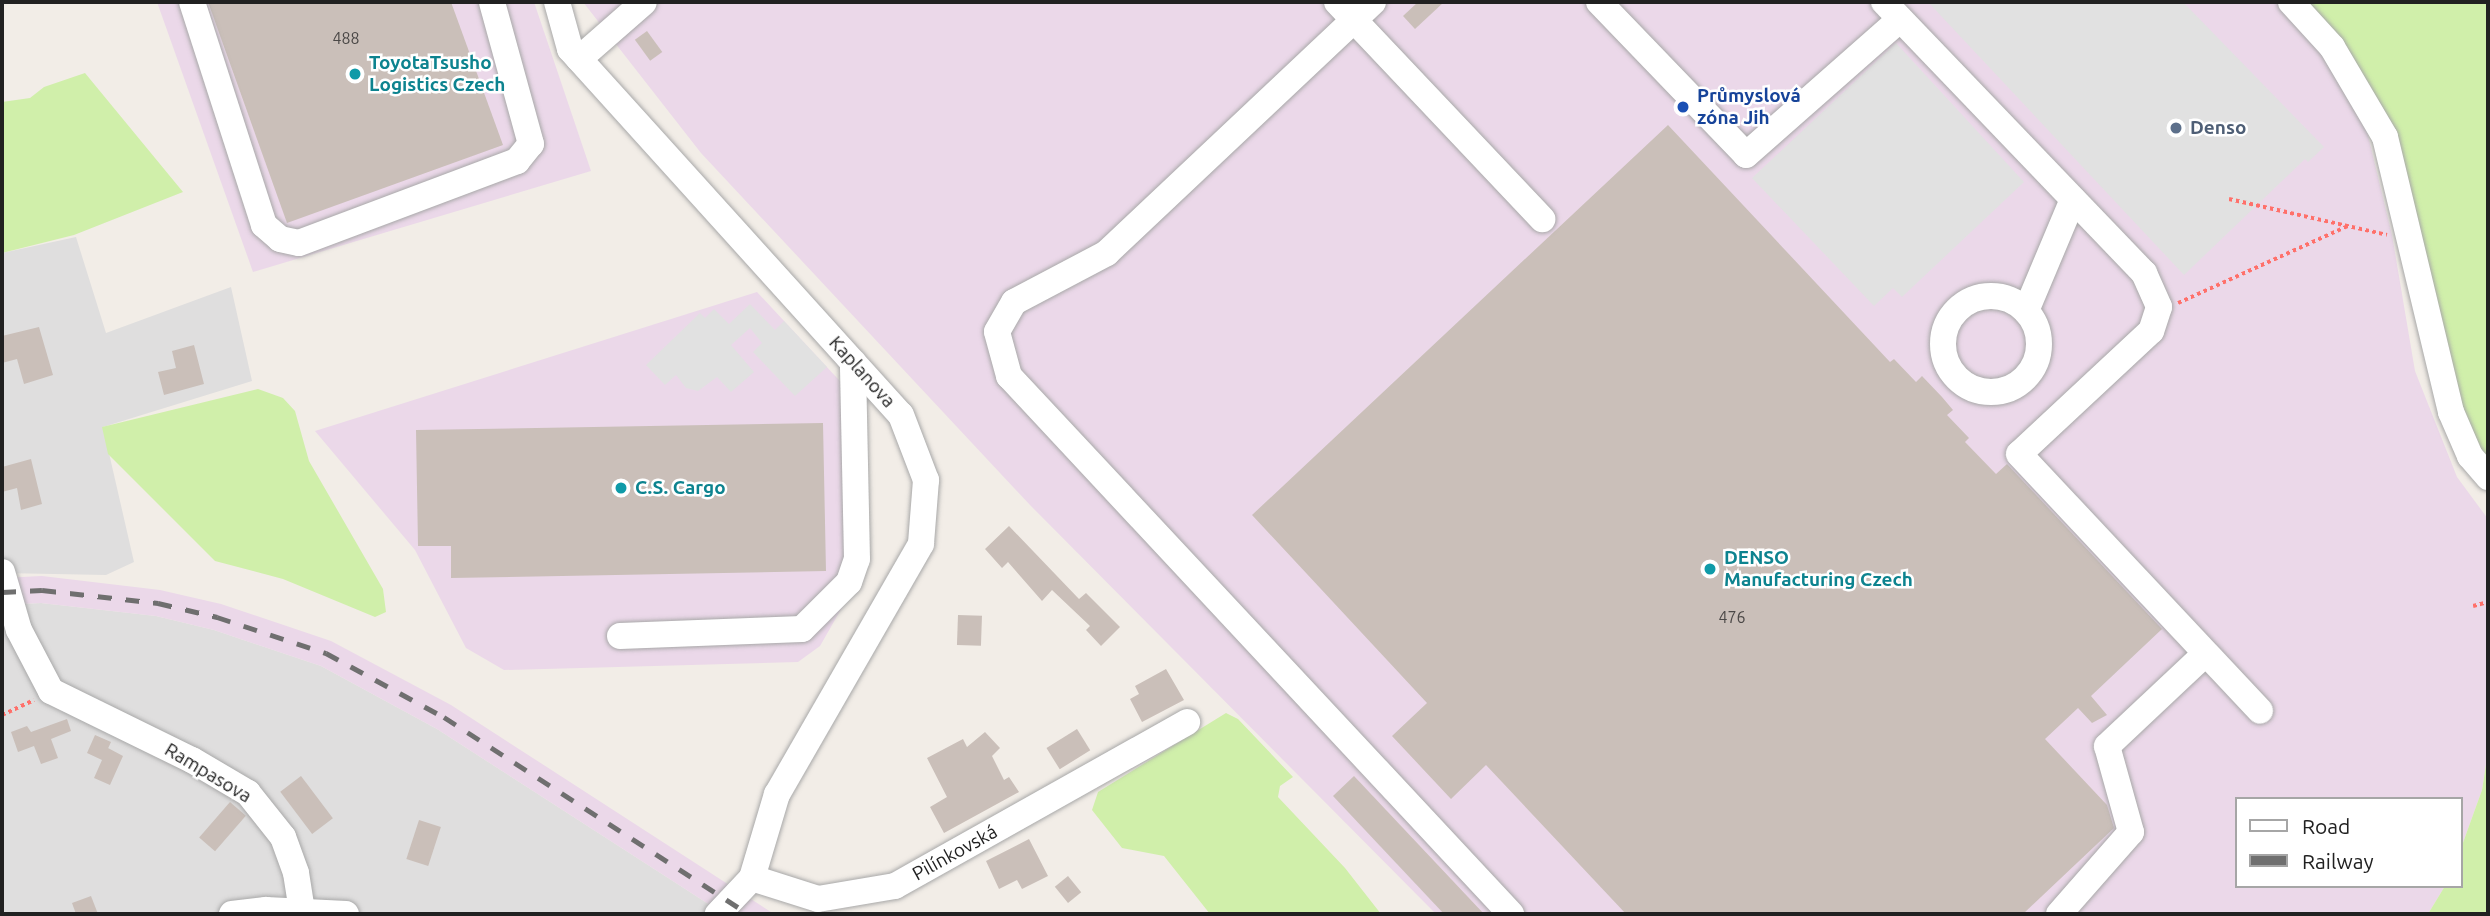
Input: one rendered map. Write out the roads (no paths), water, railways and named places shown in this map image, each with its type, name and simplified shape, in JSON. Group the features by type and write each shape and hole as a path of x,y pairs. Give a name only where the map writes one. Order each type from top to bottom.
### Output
{"street":[{"path":"191,2 264,225 280,239 299,243 517,161 531,144 492,2"},
{"name":"Kaplanova","path":"557,2 570,49 579,60 901,415 926,480 921,544 777,794 752,878"},
{"path":"579,60 644,2"},
{"path":"1373,2 1345,11 1107,253 1014,302 997,332 1009,376 1511,914"},
{"path":"1600,2 1746,155 1892,10 2144,273 2159,307 2151,331 2020,454 2260,711"},
{"path":"2291,2 2332,47 2365,97 2385,137 2413,241 2451,412 2470,456 2488,477"},
{"path":"1345,11 1542,219"},
{"path":"2026,311 2073,200"},
{"path":"620,636 802,629 849,582 857,559 853,362"},
{"name":"Rampasova","path":"2,572 19,630 51,691 192,760 248,793 283,837 296,873 302,911"},
{"path":"2059,914 2131,832 2107,746 2205,654"},
{"name":"Pilínkovská","path":"752,878 818,899 895,886 1187,722"},
{"path":"718,914 752,878"},
{"path":"232,914 302,911 346,914"}],"railway":[{"path":"2,592 42,590 158,603 217,617 326,653 444,717 749,914"}],"place":[{"name":"ToyotaTsusho Logistics Czech","path":"355,74"},
{"name":"Průmyslová zóna Jih","path":"1683,107"},
{"name":"Denso","path":"2176,128"},
{"name":"C.S. Cargo","path":"621,488"},
{"name":"DENSO Manufacturing Czech","path":"1710,569"}]}
